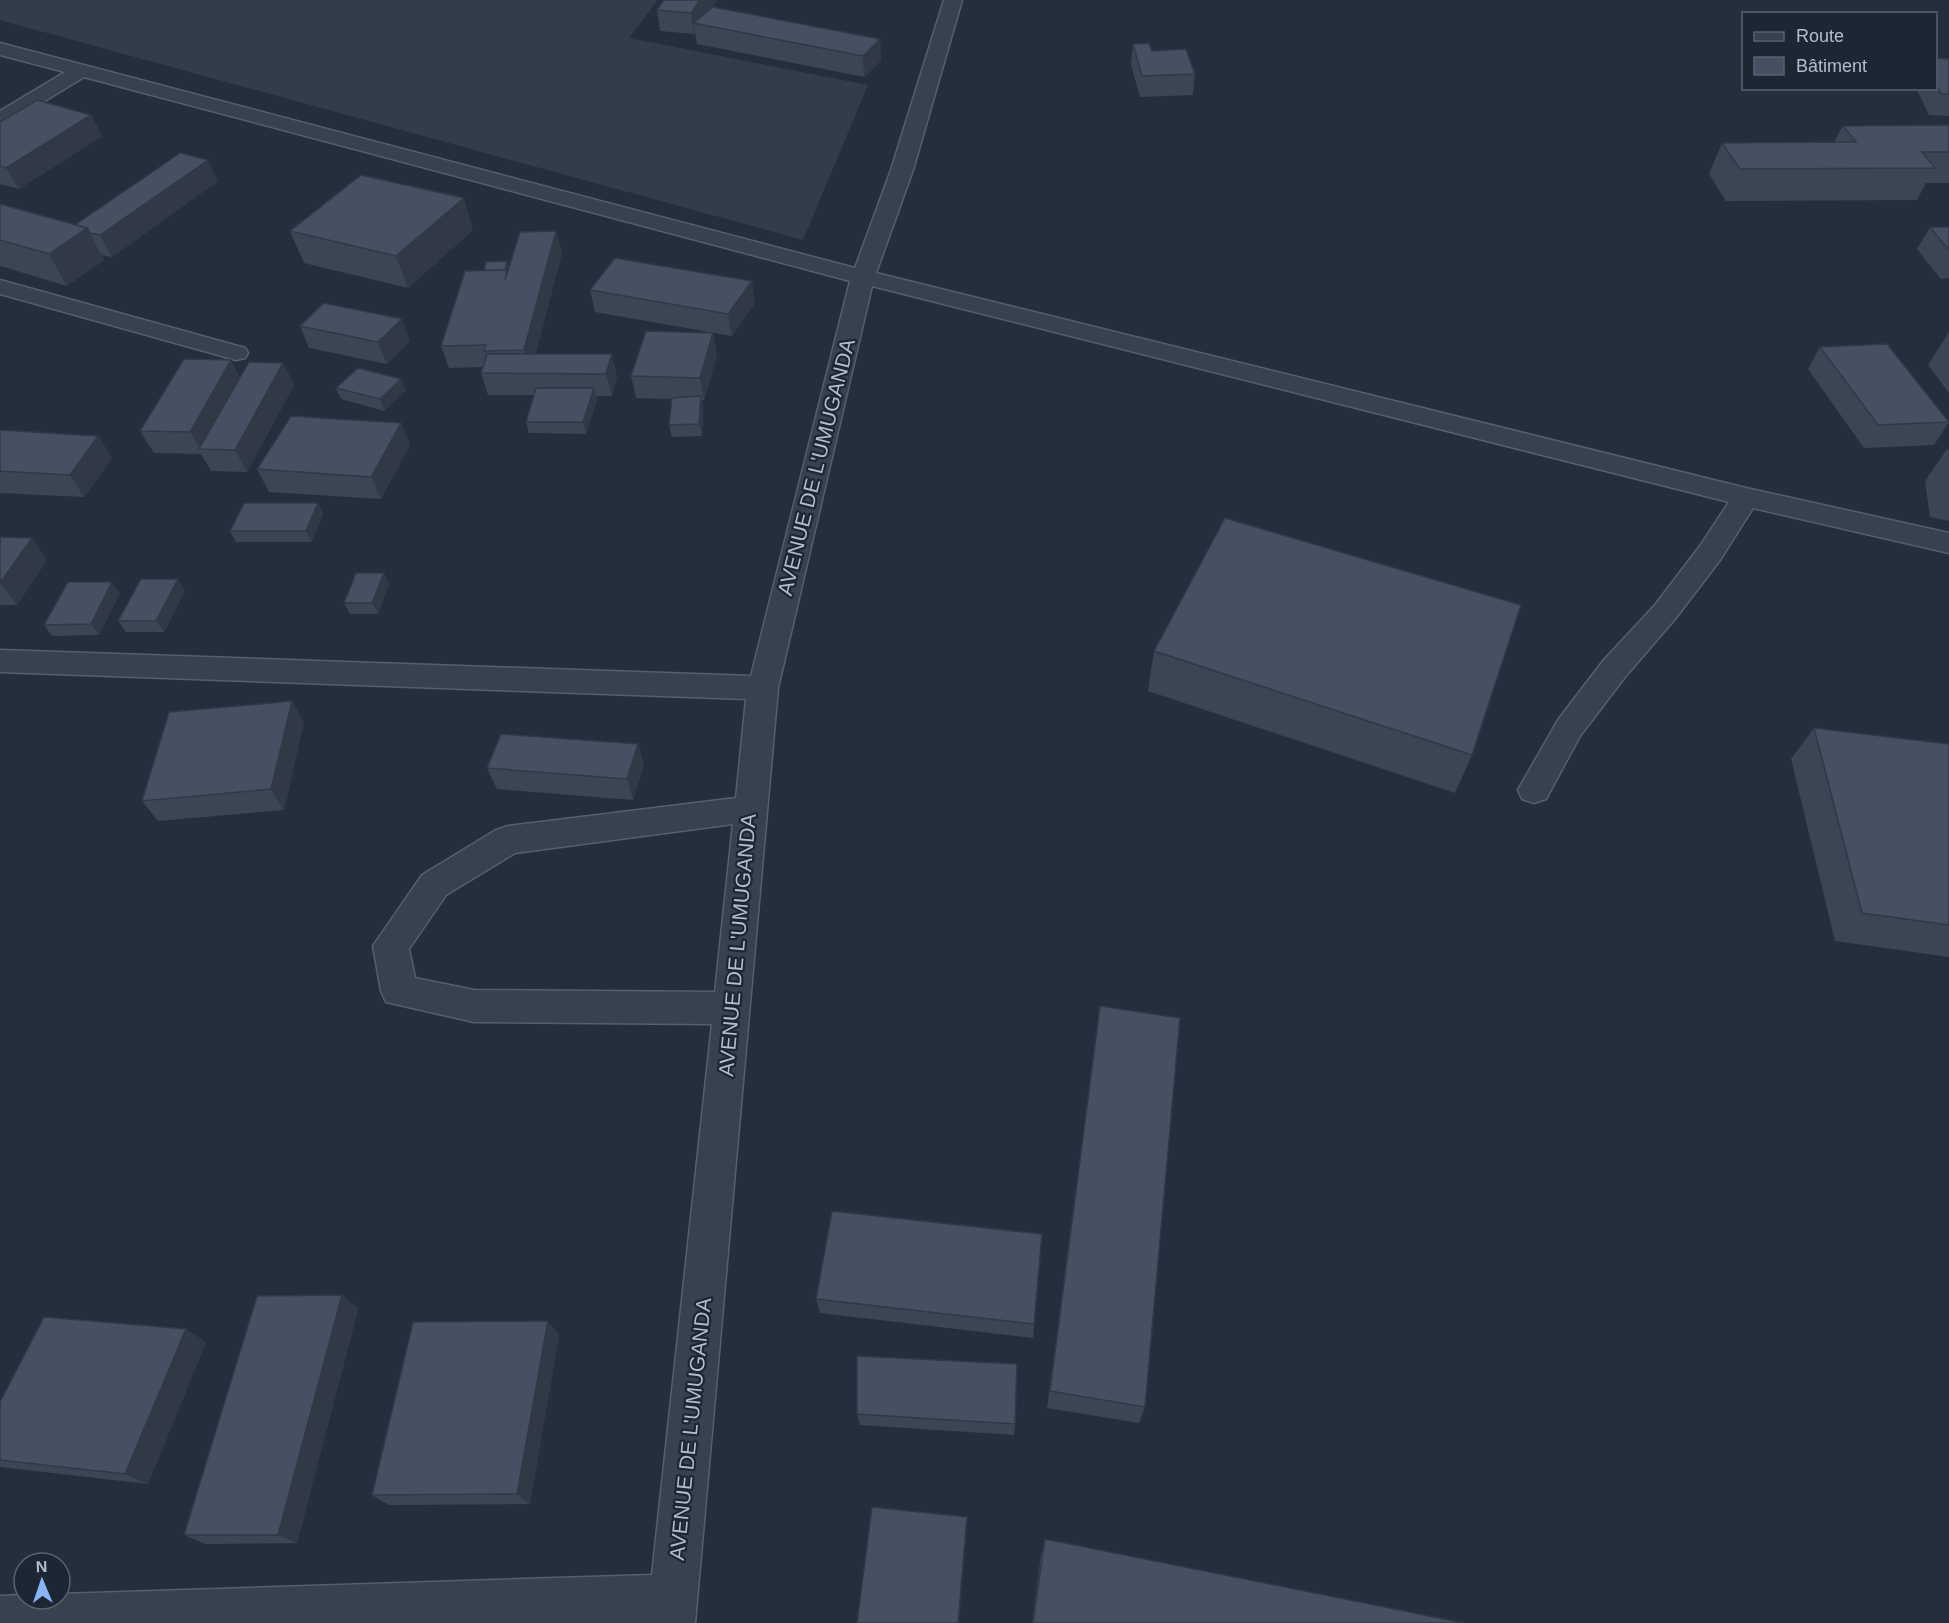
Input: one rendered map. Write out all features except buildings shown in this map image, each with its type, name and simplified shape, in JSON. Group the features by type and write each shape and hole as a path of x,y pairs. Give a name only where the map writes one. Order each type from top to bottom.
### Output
{"street":[{"name":"AVENUE DE L'UMUGANDA","path":"672,1611 763,688 863,277 902,170 953,0"},
{"path":"0,49 863,277 1746,497 1949,543"},
{"path":"0,120 81,71"},
{"path":"0,287 236,353"},
{"path":"1534,790 1569,728 1614,669 1665,612 1710,553 1746,497"},
{"path":"0,661 763,688"},
{"path":"732,1008 474,1006 399,991 391,946 434,885 508,840 750,808"},
{"path":"0,1620 672,1611"}],"shaded area":[{"path":"0,0 658,0 629,38 868,85 803,240 0,20"}]}
